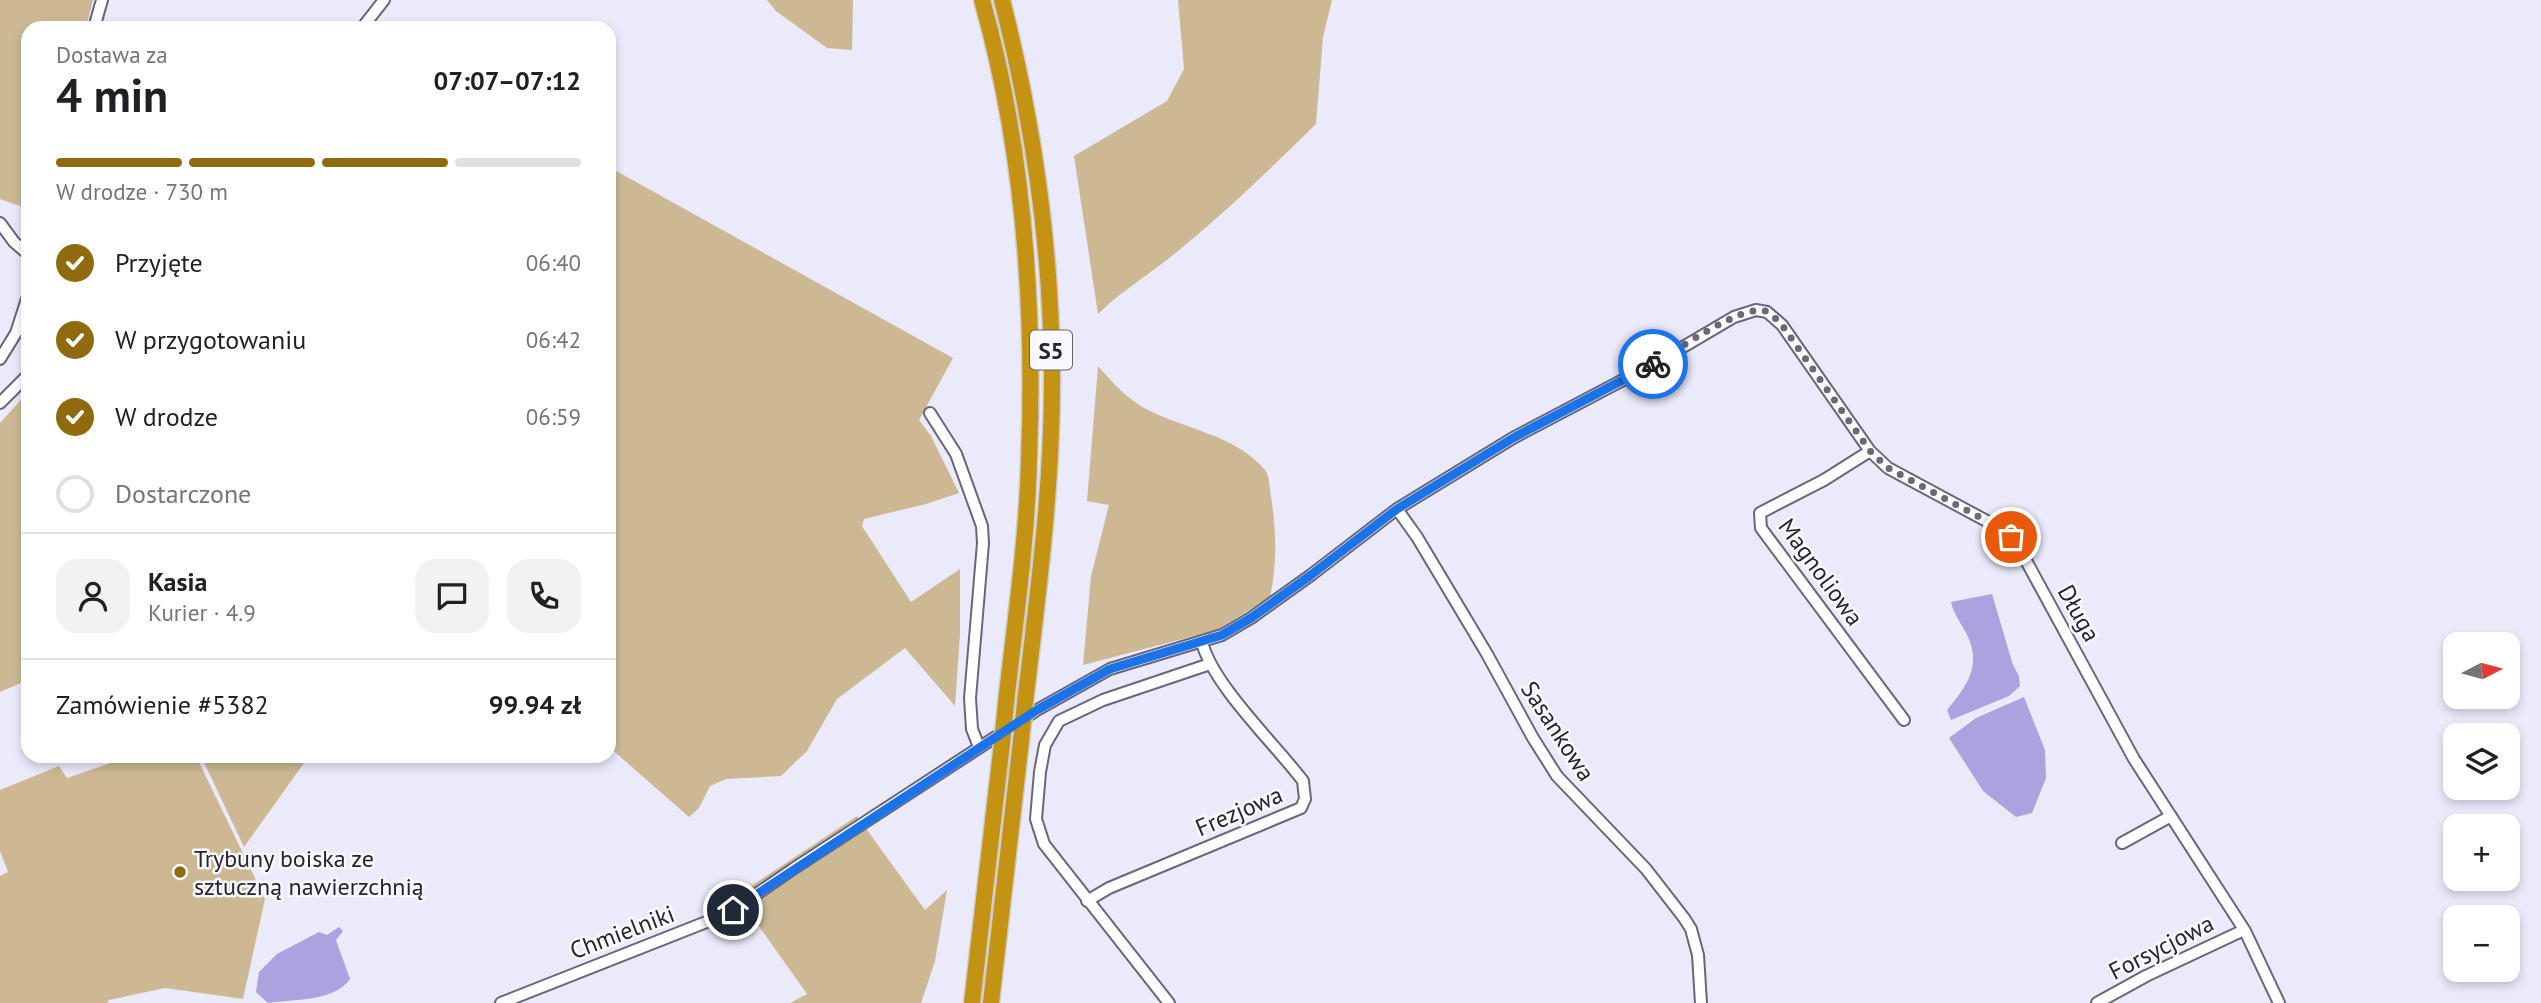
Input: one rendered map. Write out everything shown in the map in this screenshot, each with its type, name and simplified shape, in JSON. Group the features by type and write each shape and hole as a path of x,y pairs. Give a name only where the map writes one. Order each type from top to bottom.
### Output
{"highway":[{"name":"S5","path":"972,1003 1022,564 1029,462 1032,353 1029,274 1015,160 982,0"},
{"name":"S5","path":"991,1003 1047,510 1052,359 1049,285 1033,150 1002,0"}],"street":[{"path":"96,21 102,0"},
{"path":"368,21 384,0"},
{"path":"0,223 21,248"},
{"name":"Długa","path":"1110,669 1222,635 1251,618 1381,524 1397,509 1513,438 1649,366 1734,317 1756,310 1767,312 1782,325 1870,451 1888,468 1996,526 2011,537 2030,566 2134,759 2244,930 2279,1003"},
{"path":"0,359 16,333 21,318"},
{"path":"0,402 21,382"},
{"path":"930,413 956,454 982,526 983,543 970,698 972,729 979,747"},
{"name":"Magnoliowa","path":"1870,451 1825,480 1769,506 1760,513 1761,528 1904,720"},
{"name":"Sasankowa","path":"1397,509 1417,537 1487,654 1533,738 1558,776 1646,870 1691,929 1698,955 1701,1003"},
{"name":"Frezjowa","path":"1087,901 1109,888 1301,808 1305,799 1303,781 1231,693 1210,664 1202,642"},
{"path":"1169,1003 1044,844 1035,819 1040,772 1045,745 1059,721 1103,700 1210,664"},
{"name":"Chmielniki","path":"501,1003 693,927 738,906 1037,710 1110,669"},
{"path":"2122,843 2171,816"},
{"name":"Forsycjowa","path":"2096,1003 2244,930"}],"shaded area":[{"path":"0,0 93,0 88,21 21,21 21,206 0,199"},
{"path":"767,0 853,0 852,50 827,48 776,11"},
{"path":"1178,0 1332,0 1323,37 1316,124 1214,220 1098,314 1074,156 1167,101 1184,69"},
{"path":"616,171 953,358 919,420 931,436 959,493 864,519 862,526 911,602 960,569 960,634 955,706 905,648 837,699 807,751 781,776 726,779 710,786 699,808 689,817 616,753"},
{"path":"1098,366 1120,390 1139,405 1225,441 1253,458 1265,470 1269,479 1274,517 1275,557 1270,597 1217,630 1083,665 1091,576 1109,505 1087,501"},
{"path":"21,400 21,683 0,692 0,423"},
{"path":"1992,594 2020,686 2009,696 1951,720 1947,710 1969,679 1973,652 1951,602"},
{"path":"2024,697 2045,750 2046,778 2032,813 2016,817 1983,791 1949,738 1976,718"},
{"path":"111,763 199,763 265,899 243,999 165,988 109,1000 107,1003 0,1003 0,876 8,872 0,851 0,790 59,766 67,778"},
{"path":"204,763 304,763 244,847"},
{"path":"857,816 925,910 947,890 935,961 921,1003 790,1003 807,994 749,912 733,898"},
{"path":"339,927 343,931 336,940 350,979 343,986 324,996 268,1003 256,992 259,972 277,954 319,932 327,935"}],"way so far":[{"path":"1653,364 1734,317 1756,310 1767,312 1782,325 1870,451 1888,468 1996,526 2011,537"}],"place":[{"name":"Trybuny boiska ze sztuczną nawierzchnią","path":"180,872"}],"route":[{"path":"733,910 865,821 1084,682 1124,664 1222,635 1251,618 1311,575 1381,524 1397,509 1513,438 1653,364"}]}
